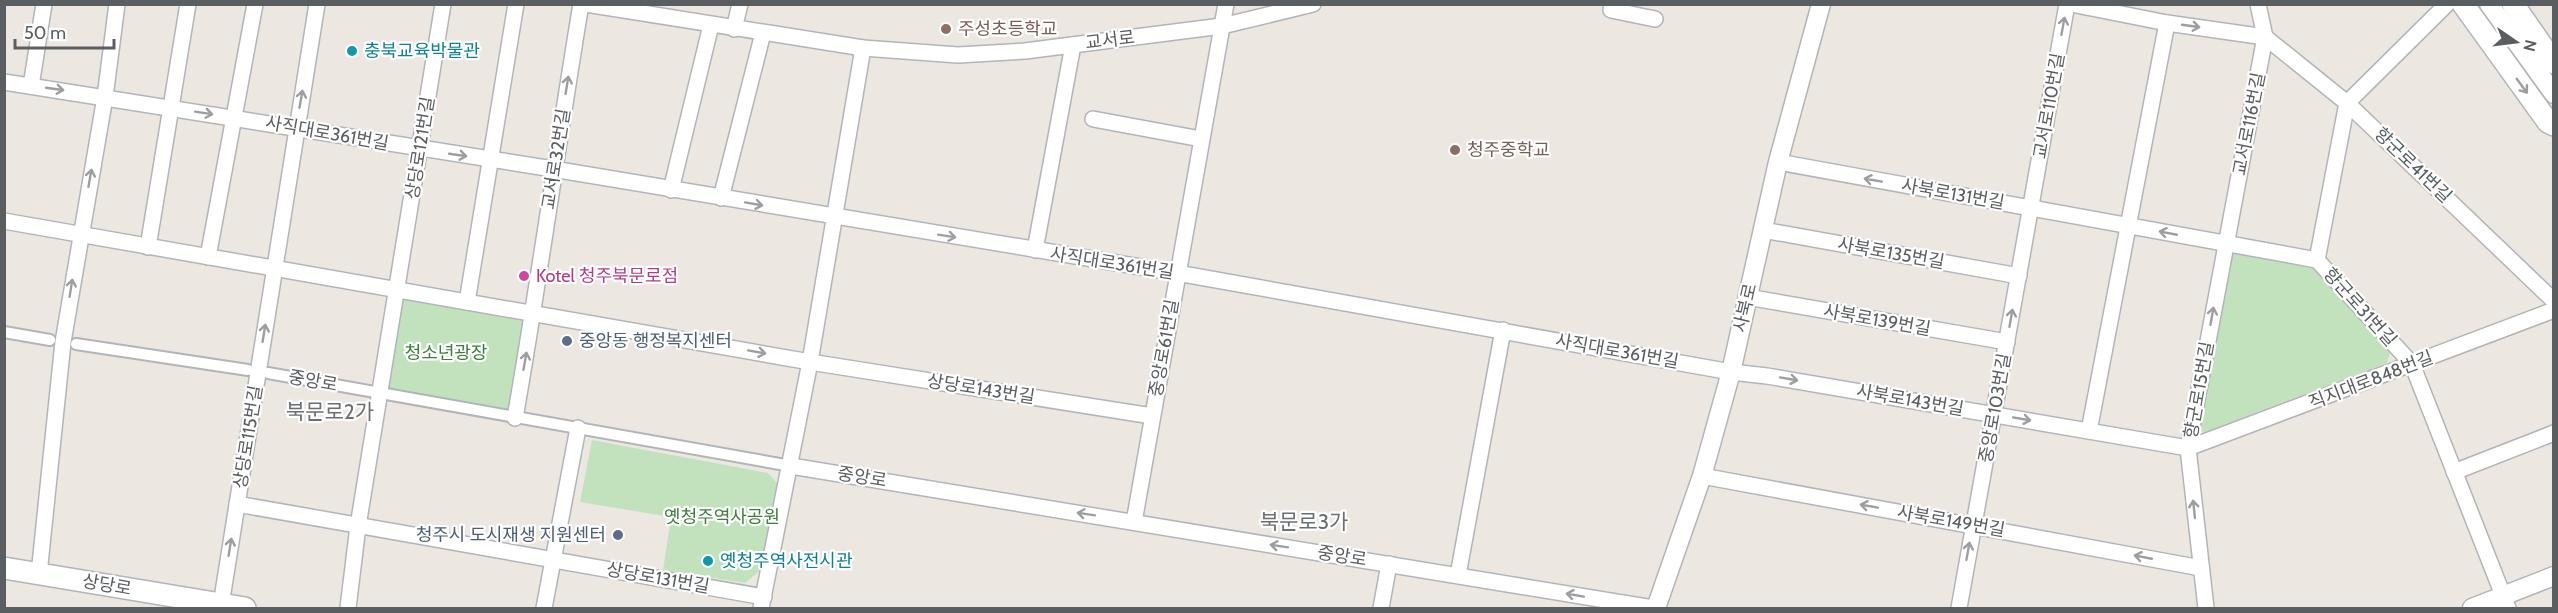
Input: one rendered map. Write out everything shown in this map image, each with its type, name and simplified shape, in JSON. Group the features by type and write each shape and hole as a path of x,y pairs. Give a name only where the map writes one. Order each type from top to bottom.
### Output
{"main road":[{"path":"2463,4 2548,122 2553,125"},
{"path":"2499,7 2553,63"},
{"name":"상당로","path":"4,568 245,609"}],"street":[{"path":"31,86 44,4"},
{"path":"39,574 63,342 105,96 117,4"},
{"path":"148,247 189,4"},
{"path":"208,258 255,4"},
{"name":"상당로115번길","path":"221,604 317,4"},
{"name":"상당로121번길","path":"348,609 358,526 443,4"},
{"path":"467,302 516,4"},
{"name":"교서로32번길","path":"514,418 534,313 553,169 580,4"},
{"name":"교서로","path":"586,4 711,26 863,48 958,55 1073,45 1222,26 1313,4"},
{"path":"734,29 740,4"},
{"name":"중앙로61번길","path":"1134,522 1226,4"},
{"path":"1612,4 1611,10 1655,19"},
{"name":"사북로","path":"1655,609 1702,476 1731,372 1778,162 1821,4"},
{"path":"2069,4 2167,23 2265,37"},
{"name":"교서로110번길","path":"2030,208 2069,4"},
{"name":"교서로116번길","path":"2226,244 2265,37 2258,4"},
{"path":"2317,260 2347,103 2447,4"},
{"path":"2499,7 2553,94"},
{"path":"2089,431 2167,23"},
{"path":"671,190 711,26"},
{"path":"721,198 763,33"},
{"name":"향군로41번길","path":"2265,37 2347,103 2553,301"},
{"path":"1035,250 1073,45"},
{"path":"762,603 810,362 863,48"},
{"name":"사직대로361번길","path":"4,82 105,96 420,150 553,169 834,218 1177,273 1731,372"},
{"path":"1093,119 1201,139"},
{"name":"사북로131번길","path":"1778,162 2226,244"},
{"name":"중앙로103번길","path":"1959,609 2030,208"},
{"path":"4,221 534,313"},
{"name":"사북로135번길","path":"1763,230 2019,276"},
{"name":"향군로31번길","path":"2226,244 2317,260 2412,364 2506,602"},
{"name":"향군로15번길","path":"2206,609 2188,448 2226,244"},
{"name":"사북로139번길","path":"1748,297 2007,342"},
{"name":"직지대로848번길","path":"2188,448 2553,310"},
{"name":"상당로143번길","path":"534,313 810,362 1152,416"},
{"path":"1458,575 1503,330"},
{"path":"4,333 248,370"},
{"name":"사북로143번길","path":"1731,372 1995,414 2188,448"},
{"name":"중앙로","path":"268,373 791,466 1655,609"},
{"path":"544,609 578,428"},
{"path":"2454,472 2553,433"},
{"name":"사북로149번길","path":"1702,476 1973,524 2201,568"},
{"path":"237,504 358,526"},
{"name":"상당로131번길","path":"358,526 553,560 762,603"},
{"path":"1381,609 1389,564"},
{"path":"2472,609 2506,602 2553,576"}],"green space":[{"path":"2231,251 2317,267 2390,352 2387,363 2214,434 2198,431"},
{"name":"청소년광장","path":"399,294 530,316 513,404 505,414 398,396 386,385"},
{"name":"옛청주역사공원","path":"592,440 768,473 780,486 763,568 745,583 663,570 671,517 580,502"}],"place":[{"name":"주성초등학교","path":"946,29"},
{"name":"충북교육박물관","path":"352,51"},
{"name":"청주중학교","path":"1455,150"},
{"name":"Kotel 청주북문로점","path":"524,276"},
{"name":"중앙동 행정복지센터","path":"567,341"},
{"name":"청주시 도시재생 지원센터","path":"618,535"},
{"name":"옛청주역사전시관","path":"708,561"}],"district":[{"name":"북문로2가","path":"330,411"},
{"name":"북문로3가","path":"1304,521"}]}
